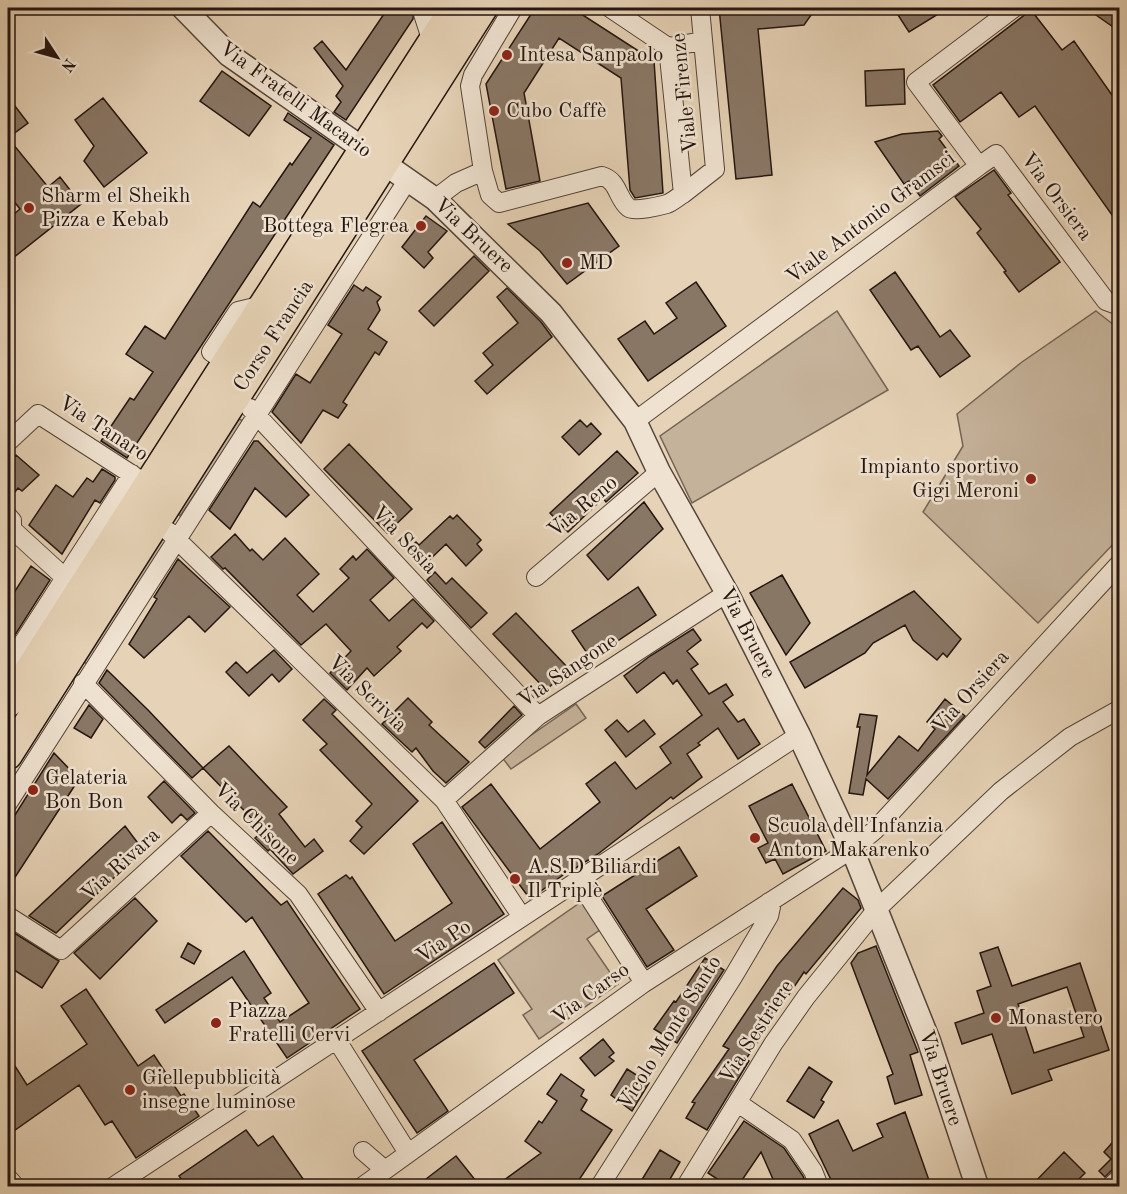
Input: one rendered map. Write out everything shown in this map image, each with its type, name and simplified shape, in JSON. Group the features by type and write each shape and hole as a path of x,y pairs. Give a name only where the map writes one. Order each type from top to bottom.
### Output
{"main road":[{"name":"Corso Francia","path":"8,755 78,676 166,530 238,393 373,157 432,42 454,8"},
{"name":"Corso Francia","path":"8,703 73,585 140,480 227,362 264,305 483,8"}],"street":[{"name":"Via Fratelli Macario","path":"183,8 229,55 373,157"},
{"path":"426,8 423,14 432,42"},
{"path":"435,199 456,183 483,171 470,86 473,75 513,8"},
{"path":"610,8 668,47 703,41"},
{"name":"Viale Firenze","path":"483,171 490,195 500,203 602,176 609,178 616,185 628,208 633,210 669,204 716,169 700,8"},
{"name":"Viale Antonio Gramsci","path":"635,421 980,166 916,82 1014,8"},
{"name":"Viale Firenze","path":"668,47 682,194"},
{"name":"Via Orsiera","path":"980,166 996,154 1106,301 1119,306"},
{"name":"Via Bruere","path":"373,157 435,199 551,313 635,421 659,472 727,592 799,735 852,849 929,1041 977,1186"},
{"name":"Corso Francia","path":"166,530 257,416 407,181"},
{"name":"Via Sesia","path":"238,393 538,716"},
{"name":"Via Tanaro","path":"8,442 38,414 140,480"},
{"name":"Via Reno","path":"536,577 659,472"},
{"path":"8,513 14,520 11,534 73,585"},
{"name":"Via Scrivia","path":"166,530 444,800 522,917"},
{"name":"Via Orsiera","path":"852,849 875,830 1119,563"},
{"name":"Corso Francia","path":"8,666 73,585"},
{"name":"Via Sangone","path":"444,800 538,716 727,592"},
{"name":"Corso Francia","path":"8,802 78,676"},
{"name":"Via Chisone","path":"78,676 211,813 298,894 379,1012"},
{"name":"Via Sestriere","path":"686,1186 773,1044 806,997 877,909 1027,770 1070,737 1119,709"},
{"name":"Via Po","path":"114,1186 799,735"},
{"name":"Via Rivara","path":"8,916 61,950 211,813"},
{"name":"Via Carso","path":"363,1186 644,983 852,849"},
{"path":"578,880 644,983"},
{"name":"Vicolo Monte Santo","path":"600,1186 769,916 771,908 769,902"},
{"path":"336,1039 408,1153"},
{"path":"738,1103 792,1140 813,1171 819,1186"},
{"path":"363,1151 384,1170"},
{"path":"8,1178 15,1186"},
{"path":"1111,1186 1119,1178"}],"shaded area":[{"path":"837,311 888,390 692,503 660,436"},
{"name":"Impianto sportivo Gigi Meroni","path":"1096,311 1119,329 1119,538 1038,623 923,512 963,446 957,414 1022,362"},
{"path":"239,419 243,421 241,425 180,516 178,513"},
{"path":"169,537 88,665 83,661 163,538"},
{"path":"576,704 586,718 511,769 501,756"},
{"path":"588,897 607,925 587,939 618,984 539,1039 523,1015 532,1009 498,960"}],"building":[{"path":"388,8 414,8 413,19 346,120 334,112 341,102 336,96 343,86 314,48 322,41 346,70"},
{"path":"535,8 572,8 654,61 663,193 635,198 630,190 621,78 559,38 524,93 540,181 506,189 486,84"},
{"path":"719,8 816,8 804,25 758,29 772,175 736,179"},
{"path":"910,8 948,8 909,32 898,15"},
{"path":"1086,8 1119,8 1119,31"},
{"path":"1031,10 1062,50 1074,41 1119,105 1119,225 1035,106 1019,117 1001,92 960,122 933,85"},
{"path":"904,69 905,104 866,106 865,71"},
{"path":"222,71 271,106 249,136 200,101"},
{"path":"8,97 28,123 8,138"},
{"path":"103,98 147,153 104,187 84,161 94,146 75,120"},
{"path":"288,113 334,145 127,458 101,441 130,398 134,400 153,372 126,354 145,326 165,339 253,202 260,207 290,163 292,165 311,138 284,120"},
{"path":"938,131 942,136 939,139 959,166 920,196 909,181 904,184 875,142 902,134"},
{"path":"8,138 48,187 60,177 81,204 8,262 8,219 20,209 8,194"},
{"path":"994,170 1011,193 1008,195 1060,262 1019,292 977,233 981,229 955,197"},
{"path":"588,203 619,246 567,284 540,251 508,224"},
{"path":"426,216 447,231 428,252 433,258 424,268 402,247"},
{"path":"474,256 489,271 434,326 419,311"},
{"path":"895,272 940,337 950,330 970,356 940,377 918,346 911,350 870,290"},
{"path":"696,282 726,326 648,381 618,339 645,321 654,334 677,318 666,303"},
{"path":"354,285 363,291 366,287 381,297 377,302 380,310 368,329 387,342 379,355 375,352 343,402 347,405 338,418 323,410 301,443 272,412 296,374 310,383 342,334 328,325"},
{"path":"507,288 541,322 552,337 487,394 475,381 493,365 483,353 518,323 497,297"},
{"path":"580,420 587,427 591,423 601,434 579,455 562,437"},
{"path":"254,441 258,441 309,495 286,517 255,488 230,529 209,510"},
{"path":"349,444 412,509 387,533 324,469"},
{"path":"617,451 638,473 606,502 603,498 568,532 550,513"},
{"path":"16,455 39,475 22,491 18,488 8,501 8,464"},
{"path":"102,469 115,477 115,480 100,503 95,500 62,554 29,525 56,485 73,497 87,478 93,482"},
{"path":"644,502 663,529 608,580 587,555"},
{"path":"457,515 481,540 477,544 482,550 466,566 446,544 422,567 407,550 416,542 419,545 450,516 453,519"},
{"path":"235,534 250,551 252,549 263,560 285,538 319,574 297,595 313,612 349,578 340,569 353,556 356,560 367,549 394,578 370,600 389,621 413,599 434,621 427,628 422,623 397,647 401,651 374,676 367,668 347,690 330,673 351,651 326,624 301,645 225,568 223,569 211,557"},
{"path":"178,559 230,607 205,632 189,616 144,658 129,644 157,599 154,597"},
{"path":"31,566 50,580 8,646 8,602"},
{"path":"435,572 446,584 452,578 487,613 471,628 427,580"},
{"path":"782,575 810,623 786,655 750,593"},
{"path":"638,587 656,615 591,659 572,631"},
{"path":"914,591 961,639 947,657 943,653 937,660 913,640 905,625 873,643 865,653 805,688 790,662"},
{"path":"516,613 569,669 546,690 493,634"},
{"path":"693,629 701,640 687,651 698,664 691,669 709,694 726,684 733,695 723,702 738,722 744,719 760,744 738,759 718,728 687,754 702,777 673,799 671,797 598,854 570,870 530,899 462,807 491,784 540,849 600,802 586,784 615,762 636,789 671,763 660,747 702,715 677,680 673,684 664,672 637,693 624,676 650,656"},
{"path":"274,650 292,669 279,682 272,674 249,696 226,672 236,662 247,673"},
{"path":"107,670 203,768 192,778 99,683"},
{"path":"408,698 432,722 429,725 469,762 446,783 433,771 416,748 412,752 382,724"},
{"path":"324,699 336,710 332,714 418,801 364,854 350,841 362,827 356,821 372,804 320,750 327,744 303,720"},
{"path":"945,699 965,716 888,799 866,779 863,795 849,793 860,714 877,716 867,775 899,736 918,751 935,729 927,722"},
{"path":"89,705 103,719 91,738 74,728"},
{"path":"514,706 522,715 485,748 479,742"},
{"path":"617,720 628,732 644,720 655,734 626,757 605,730"},
{"path":"229,746 287,807 279,814 305,847 314,839 323,851 293,874 270,849 268,851 255,838 264,831 203,768"},
{"path":"54,753 79,779 8,888 8,826"},
{"path":"164,781 195,813 187,820 181,814 172,823 148,797"},
{"path":"792,784 826,851 783,874 775,859 766,863 758,848 768,843 749,806"},
{"path":"442,822 504,914 384,994 318,894 346,875 350,879 352,877 395,941 452,903 413,844"},
{"path":"125,826 143,850 56,933 29,916"},
{"path":"208,831 281,905 287,901 360,1009 287,1058 232,977 165,1023 156,1010 244,951 271,993 264,998 280,1022 309,1003 252,917 246,922 181,856"},
{"path":"679,847 697,876 646,909 674,950 647,967 602,896"},
{"path":"843,888 858,900 861,908 806,974 804,972 746,1059 749,1061 707,1130 686,1118 695,1103 692,1102 729,1049 723,1046 777,966"},
{"path":"135,898 157,921 100,979 74,953"},
{"path":"8,929 59,961 42,988 8,966"},
{"path":"188,943 201,951 194,964 181,957"},
{"path":"876,946 918,1052 910,1055 922,1095 895,1104 887,1077 893,1074 851,963 858,953"},
{"path":"998,947 1012,986 1080,963 1109,1050 1048,1070 1052,1080 1012,1094 992,1034 962,1044 955,1023 984,1013 977,991 991,986 980,953","holes":["1067,987 1084,1037 1034,1053 1018,1004"]},
{"path":"705,958 724,970 677,1043 654,1029 674,1001 676,1002"},
{"path":"494,963 514,993 414,1060 448,1111 417,1133 362,1051"},
{"path":"86,989 138,1066 154,1055 181,1096 184,1094 199,1116 136,1158 112,1121 105,1125 79,1085 8,1135 8,1055 27,1085 87,1044 61,1006"},
{"path":"603,1039 614,1053 609,1057 614,1061 595,1076 580,1058"},
{"path":"809,1067 832,1082 814,1118 787,1101"},
{"path":"627,1069 649,1083 632,1111 611,1095"},
{"path":"561,1074 584,1090 581,1096 587,1100 581,1110 612,1130 575,1186 496,1186 541,1153 525,1141 539,1121 542,1123 557,1101 547,1094"},
{"path":"905,1112 931,1186 830,1186 829,1182 833,1184 809,1134 838,1120 853,1151 883,1137 877,1124"},
{"path":"744,1121 784,1148 807,1186 776,1186 761,1152 738,1186 728,1186 708,1173"},
{"path":"246,1130 258,1146 273,1136 308,1186 186,1186 179,1176"},
{"path":"1119,1135 1119,1167 1113,1169 1105,1177 1099,1171 1111,1159 1104,1152"},
{"path":"660,1150 680,1162 666,1186 638,1186"},
{"path":"1064,1152 1085,1173 1072,1186 1031,1186"},
{"path":"456,1156 480,1186 417,1186"}],"place":[{"name":"Intesa Sanpaolo","path":"507,55"},
{"name":"Cubo Caffè","path":"494,111"},
{"name":"Sharm el Sheikh Pizza e Kebab","path":"29,208"},
{"name":"Bottega Flegrea","path":"421,226"},
{"name":"MD","path":"567,263"},
{"name":"Impianto sportivo Gigi Meroni","path":"1031,479"},
{"name":"Gelateria Bon Bon","path":"33,790"},
{"name":"Scuola dell'Infanzia Anton Makarenko","path":"755,838"},
{"name":"A.S.D Biliardi Il Triplè","path":"515,879"},
{"name":"Monastero","path":"996,1018"},
{"name":"Piazza Fratelli Cervi","path":"216,1023"},
{"name":"Giellepubblicità insegne luminose","path":"130,1090"}]}
